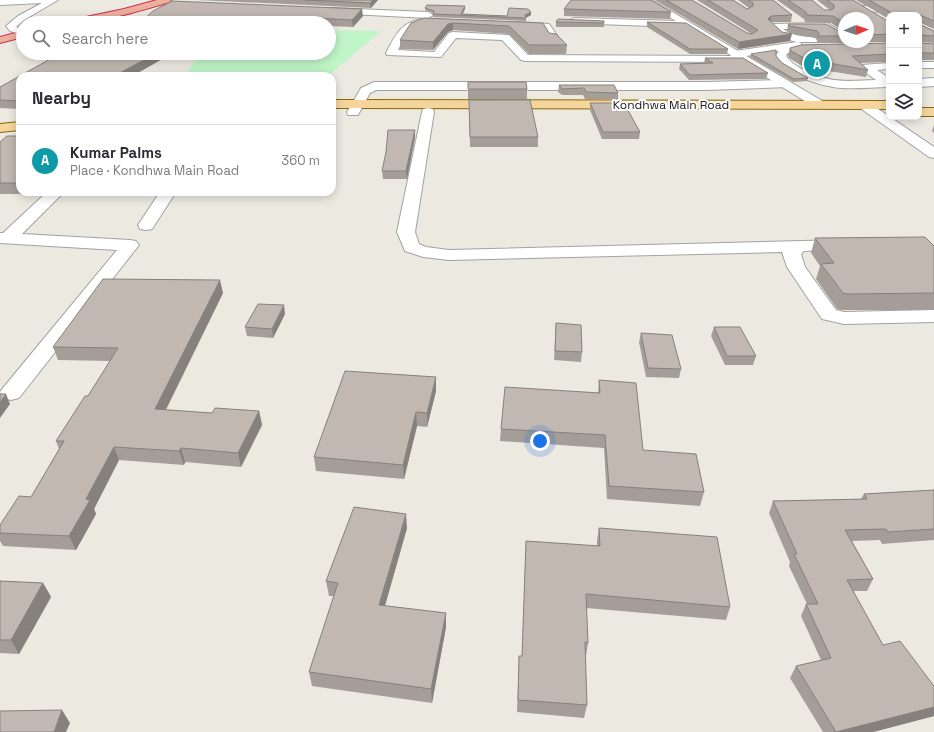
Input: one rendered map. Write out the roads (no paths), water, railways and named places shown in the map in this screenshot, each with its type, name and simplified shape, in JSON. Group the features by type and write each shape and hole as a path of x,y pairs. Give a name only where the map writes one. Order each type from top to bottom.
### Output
{"highway":[{"path":"102,16 167,2"},
{"path":"0,40 16,35"}],"main road":[{"path":"922,104 934,104"},
{"name":"Kondhwa Main Road","path":"336,105 355,108 428,112 869,109 886,106"},
{"name":"Kondhwa Main Road","path":"336,111 355,108 820,105 886,112"},
{"path":"922,112 934,112"},
{"path":"0,120 16,118"},
{"path":"0,128 16,126"}],"street":[{"path":"0,2 53,0"},
{"path":"26,16 53,0"},
{"path":"646,0 820,105"},
{"path":"852,3 879,19"},
{"path":"399,27 416,5"},
{"path":"862,9 888,9 894,12"},
{"path":"325,10 409,14 452,19 409,24 402,32 391,53 438,55 453,35"},
{"path":"576,59 546,26 507,21 558,20 687,24"},
{"path":"0,24 13,24 16,22"},
{"path":"13,24 11,26 16,30"},
{"path":"773,26 827,26 850,42 797,39 785,36 773,26"},
{"path":"440,35 519,37"},
{"path":"505,37 525,58 576,59 739,57 791,45 838,43"},
{"path":"540,38 560,43"},
{"path":"838,43 785,50 781,55 783,61 800,73 834,84 886,83"},
{"path":"922,65 934,65"},
{"path":"886,66 865,67 886,82"},
{"path":"680,76 701,86"},
{"path":"922,83 934,82"},
{"path":"355,108 365,91 374,86 701,86 784,84"},
{"path":"869,109 934,154"},
{"path":"428,112 406,232 411,246 423,252 456,255 855,245"},
{"path":"4,238 51,196"},
{"path":"146,225 165,196"},
{"path":"4,238 130,245 11,393"},
{"path":"800,246 791,252 796,267 829,315 844,318 934,316"}],"place":[{"name":"Kumar Palms","path":"817,64"}]}
